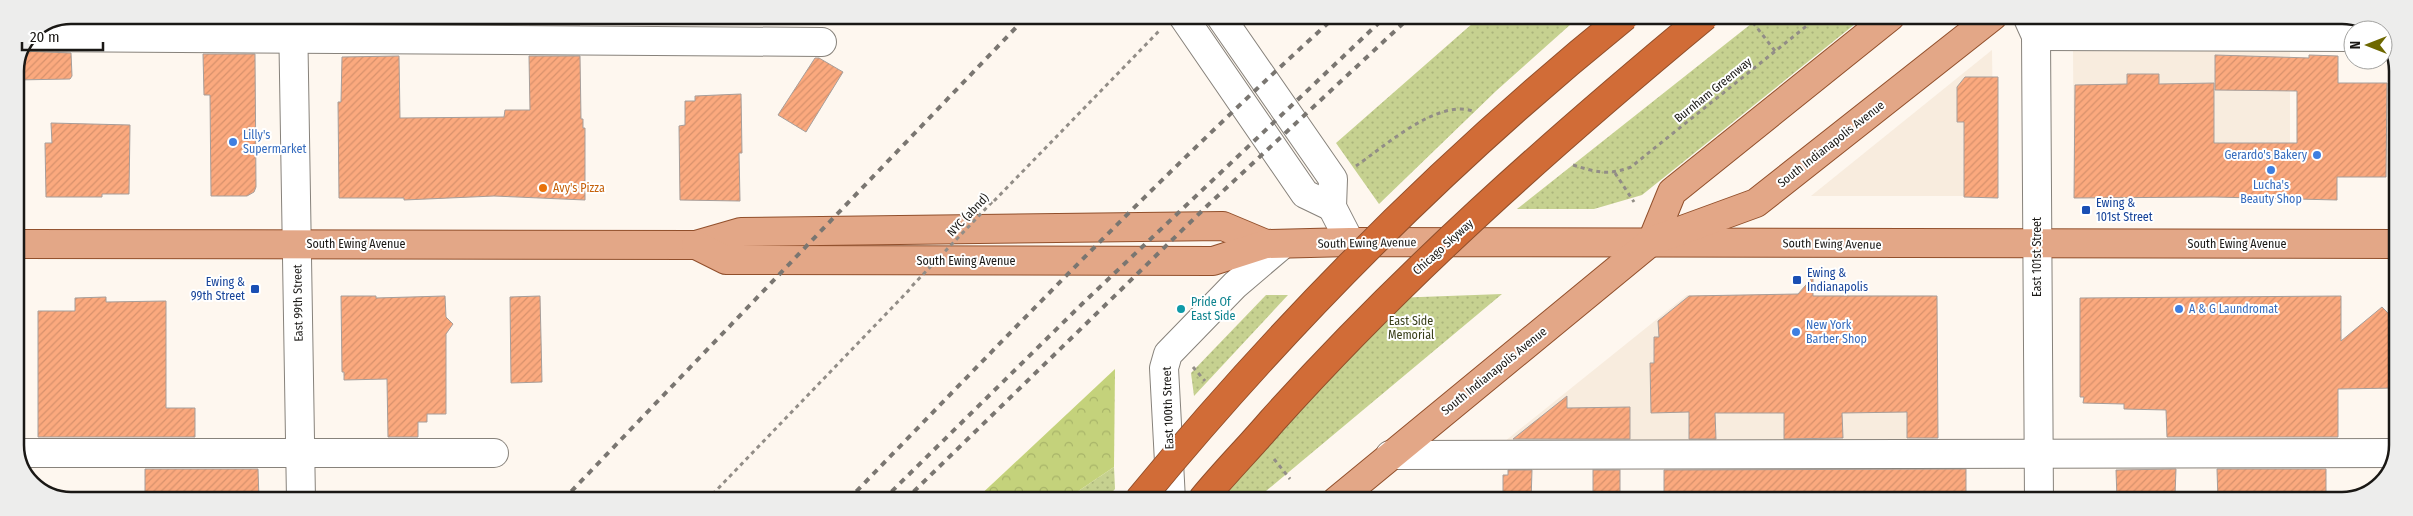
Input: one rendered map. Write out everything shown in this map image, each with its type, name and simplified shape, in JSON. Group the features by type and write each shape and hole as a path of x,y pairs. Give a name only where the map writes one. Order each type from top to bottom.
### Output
{"highway":[{"path":"1146,492 1230,395 1364,252 1465,155 1616,24"},
{"name":"Chicago Skyway","path":"1209,492 1305,385 1397,289 1615,90 1695,24"}],"main road":[{"name":"South Indianapolis Avenue","path":"1652,241 1672,192 1881,24"},
{"name":"South Indianapolis Avenue","path":"1346,492 1652,241 1756,202 1983,24"},
{"name":"South Ewing Avenue","path":"24,244 696,246 726,260 1213,261 1274,245 1350,242 1652,241 2389,244"}],"street":[{"path":"1173,24 1305,194 1332,207"},
{"path":"1226,24 1333,179 1332,207 1350,242"},
{"path":"38,37 293,26 822,42"},
{"name":"East 99th Street","path":"293,26 301,492"},
{"path":"2032,26 2343,37"},
{"name":"East 101st Street","path":"2032,26 2038,244 2039,492"},
{"name":"East 100th Street","path":"1171,492 1164,368 1168,354 1274,245"},
{"path":"25,453 494,453"},
{"path":"1390,455 2388,453"}],"path":[{"name":"NYC (abnd)","path":"715,492 993,201 1169,24"},
{"path":"1754,24 1776,51"},
{"name":"Burnham Greenway","path":"1634,202 1615,173 1631,167 1809,24"}],"shaded area":[{"path":"2073,48 2290,48 2290,196 2074,196"},
{"path":"1992,50 1994,196 1811,196"},
{"path":"1687,295 1933,295 1933,446 1499,446"}],"green space":[{"path":"1472,24 1571,24 1496,91 1379,204 1336,143"},
{"path":"1751,24 1855,24 1642,195 1594,209 1517,209"},
{"name":"East Side Memorial","path":"1502,294 1265,492 1228,492 1271,439 1393,298"},
{"path":"1266,295 1288,295 1194,396 1191,373"},
{"path":"1115,369 1114,467 1077,492 984,492"},
{"path":"1114,467 1115,489 1112,492 1077,492"}],"building":[{"path":"529,24 580,25 529,25"},
{"path":"28,51 71,53 72,76 70,79 24,80 25,61"},
{"name":"Lilly's Supermarket","path":"203,54 255,54 256,187 254,192 247,196 211,196 210,95 204,95"},
{"path":"2215,55 2309,58 2309,55 2338,56 2338,83 2387,83 2386,177 2337,177 2337,200 2214,197 2074,198 2075,85 2127,84 2127,74 2159,74 2159,84 2214,83 2214,143 2297,143 2297,91 2215,90"},
{"path":"399,56 400,118 504,117 505,110 530,110 529,56 580,56 581,119 583,119 583,128 585,128 585,200 494,196 404,200 404,198 339,198 338,102 341,102 342,57"},
{"path":"815,58 819,58 843,72 806,132 778,115"},
{"path":"1965,77 1998,77 1998,198 1964,197 1964,122 1957,122 1957,87"},
{"path":"741,94 742,153 739,153 740,201 680,200 679,126 685,125 685,101 695,101 695,96"},
{"path":"51,123 130,125 129,194 102,194 102,197 46,197 45,143 52,143"},
{"path":"1813,277 1813,296 1937,296 1938,438 1907,438 1907,412 1842,413 1843,438 1784,439 1784,413 1715,413 1716,439 1689,439 1689,412 1651,413 1650,363 1654,363 1654,337 1659,337 1658,321 1689,296 1798,294"},
{"path":"341,296 376,296 376,298 445,296 446,317 453,324 446,334 446,414 427,414 427,422 418,422 418,437 388,437 387,379 344,380 344,372 342,372"},
{"path":"540,296 542,382 511,383 510,297"},
{"path":"2341,296 2341,341 2382,307 2389,314 2389,388 2338,389 2338,437 2167,437 2166,410 2124,409 2124,404 2083,403 2084,397 2080,397 2080,298"},
{"path":"106,297 106,302 166,301 166,408 195,408 195,437 38,437 38,311 75,311 75,298"},
{"path":"1567,396 1567,408 1630,407 1630,439 1513,439"},
{"path":"145,469 258,469 259,492 145,492"},
{"path":"1966,469 1966,492 1664,492 1664,470"},
{"path":"2176,469 2175,492 2117,492 2116,470"},
{"path":"2217,469 2326,469 2326,492 2218,492"},
{"path":"1508,470 1532,470 1531,492 1503,492 1503,475 1508,475"},
{"path":"1593,470 1620,470 1620,492 1593,492"}],"railway":[{"path":"571,492 1019,24"},
{"path":"856,492 1027,315 1149,193 1210,133 1327,24"},
{"path":"891,492 1082,304 1378,24"},
{"path":"913,492 1208,205 1402,24"}],"place":[{"name":"Lilly's Supermarket","path":"233,142"},
{"name":"Gerardo's Bakery","path":"2317,155"},
{"name":"Lucha's Beauty Shop","path":"2271,170"},
{"name":"Avy's Pizza","path":"543,188"},
{"name":"Ewing & 101st Street","path":"2086,210"},
{"name":"Ewing & Indianapolis","path":"1797,280"},
{"name":"Ewing & 99th Street","path":"255,289"},
{"name":"Pride Of East Side","path":"1181,309"},
{"name":"A & G Laundromat","path":"2179,309"},
{"name":"New York Barber Shop","path":"1796,332"}]}
